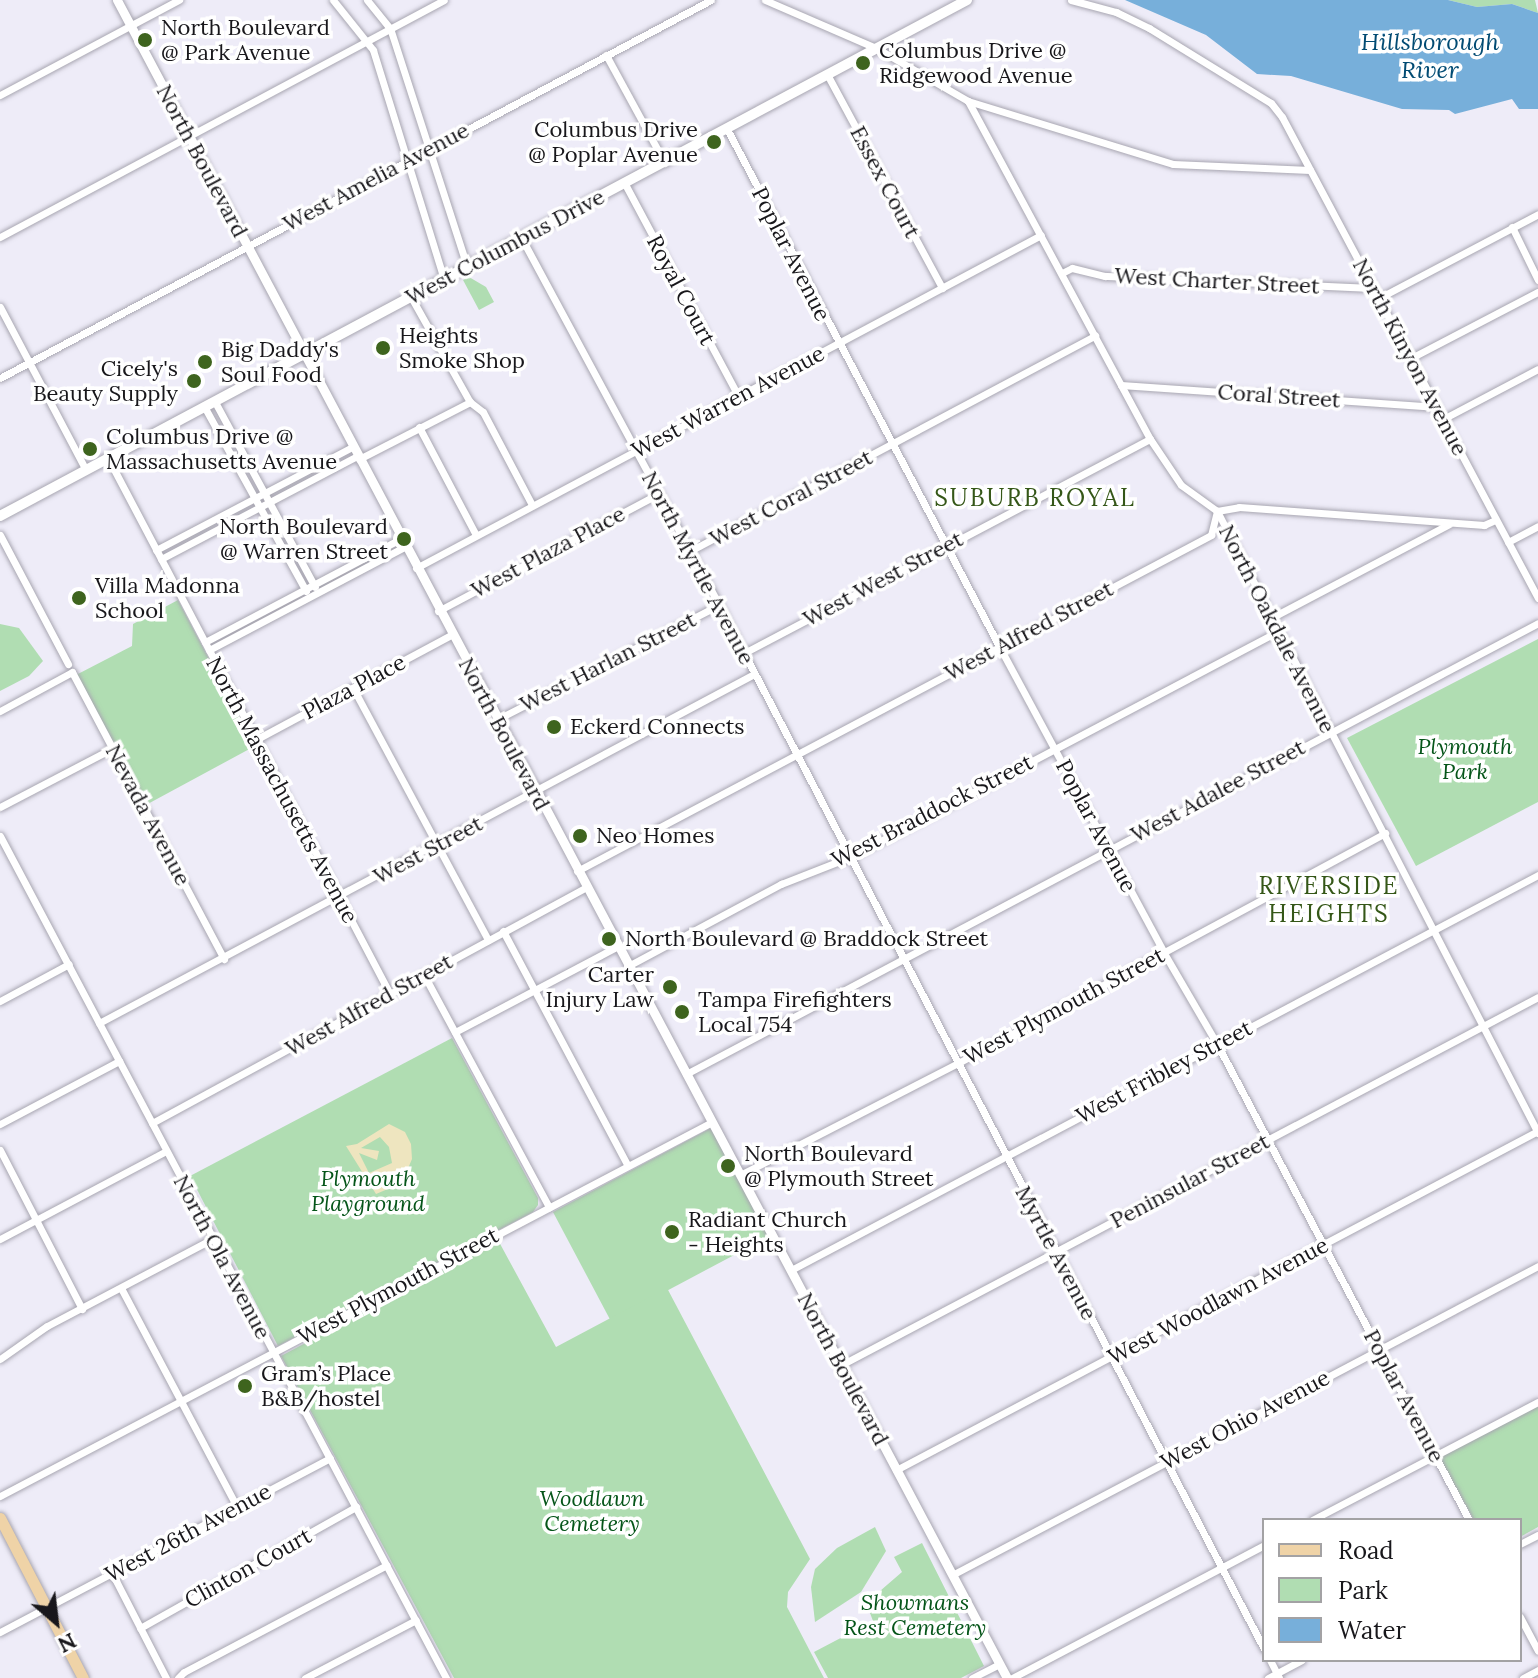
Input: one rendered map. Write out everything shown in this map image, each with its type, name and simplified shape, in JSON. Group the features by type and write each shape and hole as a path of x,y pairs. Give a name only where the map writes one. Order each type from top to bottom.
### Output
{"main road":[{"name":"West Columbus Drive","path":"0,516 967,0"},
{"path":"0,1518 83,1678"}],"street":[{"name":"North Boulevard","path":"117,0 496,720 999,1664 1010,1678"},
{"path":"0,95 179,0"},
{"path":"333,0 373,50 444,280"},
{"path":"367,0 390,28 467,267"},
{"path":"0,237 444,0"},
{"name":"West Amelia Avenue","path":"0,378 711,0"},
{"path":"765,0 878,49 968,101 1173,164 1310,170"},
{"name":"North Kinyon Avenue","path":"1071,0 1116,12 1149,28 1271,103 1282,117 1538,598"},
{"path":"606,55 665,163"},
{"name":"Essex Court","path":"828,76 942,288"},
{"name":"North Oakdale Avenue","path":"968,101 1150,439 1181,485 1217,511 1385,833 1481,1027 1538,1132"},
{"name":"Poplar Avenue","path":"727,129 945,545 1164,953 1217,1044 1468,1518"},
{"name":"Royal Court","path":"625,184 738,396"},
{"path":"1379,298 1538,214"},
{"path":"1512,227 1538,280"},
{"name":"West Warren Avenue","path":"416,568 1041,235"},
{"name":"North Myrtle Avenue","path":"522,239 719,605 850,857"},
{"name":"West Charter Street","path":"1062,273 1072,268 1105,276 1374,288"},
{"path":"1411,358 1538,292"},
{"path":"411,297 470,402 483,412 532,505"},
{"path":"0,307 86,470"},
{"path":"892,444 1095,336"},
{"path":"1443,419 1538,369"},
{"name":"Coral Street","path":"1121,385 1437,407"},
{"path":"156,550 264,494 470,402"},
{"path":"210,405 316,589"},
{"path":"210,405 255,499 307,593"},
{"path":"419,427 476,535"},
{"name":"West West Street","path":"744,653 1150,439"},
{"name":"West Coral Street","path":"690,551 892,444"},
{"path":"161,559 356,454"},
{"name":"North Massachusetts Avenue","path":"108,458 390,994"},
{"name":"West Plaza Place","path":"438,611 658,494"},
{"path":"1217,511 1239,507 1484,525 1495,520"},
{"name":"West Alfred Street","path":"577,871 1211,535 1217,511"},
{"path":"1271,618 1451,523"},
{"path":"1508,542 1538,526"},
{"name":"Nevada Avenue","path":"0,535 224,959"},
{"path":"207,646 402,543"},
{"name":"West Harlan Street","path":"496,720 719,605"},
{"name":"West Adalee Street","path":"686,1074 1538,623"},
{"name":"West Braddock Street","path":"628,966 781,884 850,857 1278,631"},
{"name":"Plaza Place","path":"257,739 451,635"},
{"path":"0,711 70,668"},
{"name":"West Street","path":"99,1023 339,898 754,674"},
{"path":"353,688 488,940"},
{"path":"0,807 113,748"},
{"name":"West Plymouth Street","path":"740,1175 960,1062 1385,833"},
{"name":"North Ola Avenue","path":"0,836 416,1620 443,1677"},
{"path":"0,861 11,856"},
{"name":"Myrtle Avenue","path":"850,857 960,1062 1005,1157 1262,1645"},
{"name":"West Fribley Street","path":"791,1270 1538,875"},
{"name":"West Alfred Street","path":"152,1123 586,887"},
{"path":"503,931 627,1164"},
{"path":"455,1032 618,946"},
{"path":"0,1001 69,964"},
{"path":"424,975 549,1207"},
{"name":"Peninsular Street","path":"841,1365 1538,997"},
{"path":"0,1124 119,1061"},
{"name":"West Plymouth Street","path":"0,1496 712,1122"},
{"name":"West Woodlawn Avenue","path":"896,1470 1538,1132"},
{"path":"0,1150 82,1309"},
{"path":"0,1239 166,1151"},
{"path":"0,1359 30,1336 212,1239"},
{"name":"West Ohio Avenue","path":"952,1575 1538,1266"},
{"path":"121,1288 237,1507"},
{"path":"1316,1518 1538,1402"},
{"name":"West 26th Avenue","path":"0,1632 330,1458"},
{"name":"Clinton Court","path":"140,1628 356,1507"},
{"path":"1010,1678 1262,1546"},
{"path":"178,1678 184,1672 387,1565"},
{"path":"112,1573 166,1678"},
{"path":"305,1678 416,1620"},
{"path":"1522,1621 1538,1651"},
{"path":"1268,1678 1278,1676 1299,1662"},
{"path":"972,1678 999,1664"},
{"path":"1523,1678 1538,1670"}],"green space":[{"path":"1448,0 1535,0 1538,13 1512,4 1477,7"},
{"path":"469,277 486,287 494,302 479,310 463,280"},
{"path":"178,600 255,746 144,806 76,675 132,646 133,624"},
{"path":"0,624 19,628 43,661 29,676 0,691"},
{"name":"Plymouth Park","path":"1538,639 1538,802 1416,866 1347,738"},
{"name":"Plymouth Playground","path":"452,1038 538,1198 538,1205 533,1212 278,1346 190,1176"},
{"path":"711,1128 769,1237 611,1321 553,1212"},
{"name":"Woodlawn Cemetery","path":"498,1240 556,1347 667,1288 810,1559 788,1592 787,1607 824,1678 454,1678 281,1356"},
{"path":"1538,1405 1538,1527 1522,1536 1522,1518 1473,1518 1439,1457"},
{"path":"875,1527 886,1551 861,1592 815,1622 811,1587 815,1569 837,1548"},
{"name":"Showmans Rest Cemetery","path":"922,1543 984,1666 961,1678 828,1678 814,1652 873,1621 870,1613 880,1591 902,1572 894,1557"}],"sand":[{"name":"Plymouth Playground","path":"389,1124 405,1132 411,1144 412,1159 402,1183 376,1194 346,1146 357,1144","holes":["380,1137 389,1147 392,1163 369,1173 359,1153 377,1160 379,1151 361,1148"]}],"water":[{"name":"Hillsborough River","path":"1125,0 1448,0 1477,7 1512,4 1538,13 1538,109 1519,109 1512,99 1455,114 1449,110 1402,109 1291,76 1257,74 1206,35"}],"place":[{"name":"North Boulevard @ Park Avenue","path":"145,40"},
{"name":"Columbus Drive @ Ridgewood Avenue","path":"863,63"},
{"name":"Columbus Drive @ Poplar Avenue","path":"714,142"},
{"name":"Heights Smoke Shop","path":"383,348"},
{"name":"Big Daddy's Soul Food","path":"205,362"},
{"name":"Cicely's Beauty Supply","path":"194,381"},
{"name":"Columbus Drive @ Massachusetts Avenue","path":"90,449"},
{"name":"North Boulevard @ Warren Street","path":"404,539"},
{"name":"Villa Madonna School","path":"79,598"},
{"name":"Eckerd Connects","path":"554,727"},
{"name":"Neo Homes","path":"580,836"},
{"name":"North Boulevard @ Braddock Street","path":"609,939"},
{"name":"Carter Injury Law","path":"670,987"},
{"name":"Tampa Firefighters Local 754","path":"682,1012"},
{"name":"North Boulevard @ Plymouth Street","path":"728,1166"},
{"name":"Radiant Church - Heights","path":"672,1232"},
{"name":"Gram’s Place B&B/hostel","path":"245,1386"}],"district":[{"name":"SUBURB ROYAL","path":"1035,498"},
{"name":"RIVERSIDE HEIGHTS","path":"1329,900"}]}
